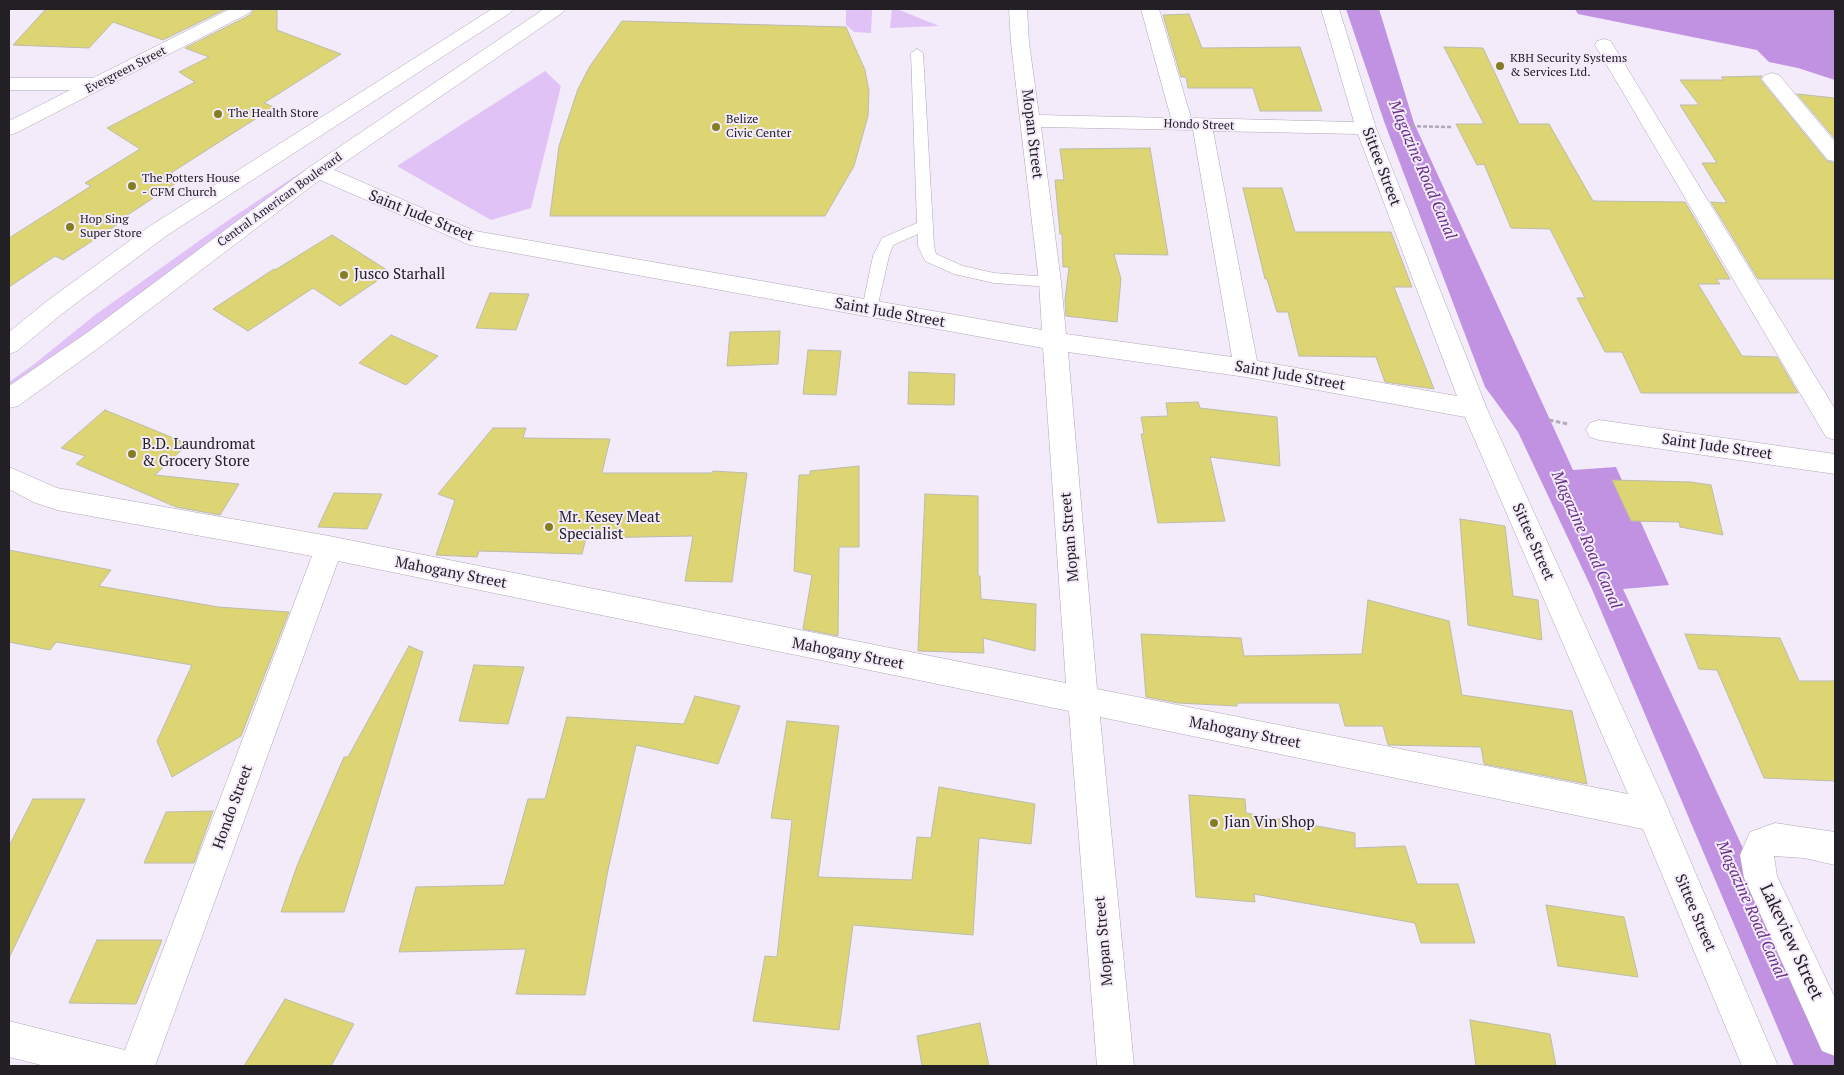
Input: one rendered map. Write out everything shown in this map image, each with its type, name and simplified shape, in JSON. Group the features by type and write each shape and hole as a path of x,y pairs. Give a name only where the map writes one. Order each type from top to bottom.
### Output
{"street":[{"name":"Evergreen Street","path":"9,129 243,9"},
{"path":"9,346 55,307 158,231 504,9"},
{"name":"Central American Boulevard","path":"9,399 96,338 318,171 556,9"},
{"name":"Mopan Street","path":"1018,9 1020,43 1050,282 1083,701 1115,1066"},
{"path":"1150,9 1192,125 1246,368"},
{"name":"Sittee Street","path":"1330,9 1366,128 1474,409 1654,814 1760,1066"},
{"path":"1604,45 1835,430"},
{"path":"1772,79 1835,155"},
{"path":"9,84 100,84"},
{"name":"Hondo Street","path":"1031,121 1366,128"},
{"name":"Saint Jude Street","path":"318,171 470,238 870,310 1054,341 1246,368 1474,409"},
{"name":"Saint Jude Street","path":"1599,430 1835,464"},
{"name":"Mahogany Street","path":"9,477 42,494"},
{"name":"Mahogany Street","path":"9,493 42,494 329,548 1083,701 1654,814"},
{"name":"Hondo Street","path":"137,1066 329,548"},
{"name":"Lakeview Street","path":"1835,848 1776,839 1762,844 1757,855 1761,878 1835,1038"},
{"path":"9,1039 119,1066"}],"lane":[{"path":"917,53 926,246 930,257 959,270 994,278 1050,282"},
{"path":"870,310 881,256 887,242 925,225"}],"path":[{"path":"1412,126 1450,128"}],"shaded area":[{"path":"549,9 555,9 314,173 9,400 9,382 95,315 227,221"},
{"path":"846,9 872,10 871,33 854,32 846,25"},
{"path":"892,9 897,9 939,26 890,28"},
{"path":"545,71 561,86 531,208 491,220 397,166"}],"water":[{"name":"Magazine Road Canal","path":"1346,9 1379,9 1414,123 1573,470 1616,467 1669,585 1623,589 1835,1047 1835,1066 1794,1066 1591,587 1518,432 1485,387 1385,124"},
{"path":"1575,9 1835,9 1835,80 1798,68 1769,62 1757,50 1578,14"}],"building":[{"path":"46,9 226,9 163,40 113,22 89,48 13,45"},
{"path":"254,9 277,9 277,30 341,54 264,103 274,107 163,178 176,183 123,218 126,219 63,260 55,256 9,287 9,238 91,186 85,183 140,149 107,128 195,82 179,72 209,57 185,48 250,15"},
{"path":"1189,14 1202,48 1300,47 1322,111 1260,111 1253,88 1188,88 1186,77 1181,77 1163,15"},
{"name":"Belize Civic Center","path":"622,21 846,27 865,70 869,91 868,116 854,166 825,216 550,216 559,146 578,89 590,66"},
{"path":"1444,47 1483,48 1519,124 1549,124 1593,201 1685,202 1730,279 1716,279 1720,284 1698,284 1742,356 1777,357 1798,393 1641,393 1622,352 1605,352 1577,298 1585,298 1550,229 1511,228 1484,164 1477,165 1456,124 1484,124"},
{"path":"1762,76 1760,79 1827,161 1835,163 1835,279 1758,279 1711,202 1727,203 1702,163 1717,163 1680,105 1699,105 1680,80 1724,80 1721,77"},
{"path":"1797,94 1835,98 1835,139"},
{"path":"1150,148 1168,255 1114,254 1121,279 1117,322 1066,316 1065,300 1069,267 1063,267 1062,234 1060,234 1055,180 1064,180 1060,149"},
{"path":"1243,188 1282,188 1295,232 1391,232 1412,287 1394,287 1434,389 1385,382 1376,357 1299,356 1288,312 1277,312 1267,279 1265,279"},
{"path":"332,235 390,272 340,306 313,288 248,331 213,309 274,269"},
{"path":"490,293 529,294 516,330 476,328"},
{"path":"780,331 778,364 727,366 730,332"},
{"path":"391,335 438,356 406,385 359,363"},
{"path":"808,350 841,351 836,395 803,394"},
{"path":"909,372 955,374 954,405 908,404"},
{"path":"1198,402 1200,408 1277,417 1280,466 1210,457 1225,521 1158,523 1141,434 1144,434 1141,417 1168,416 1166,403"},
{"path":"105,410 188,444 155,475 239,484 220,515 176,507 76,464 85,456 61,448"},
{"path":"493,428 526,428 523,438 610,439 602,473 712,473 713,471 747,473 732,582 685,581 693,536 586,538 582,554 479,551 477,557 436,555 455,500 438,494"},
{"path":"859,466 859,547 839,547 838,636 803,629 812,575 794,571 799,475 810,475 810,471"},
{"path":"1612,480 1690,482 1711,485 1723,535 1680,527 1679,522 1631,521"},
{"path":"334,493 382,494 367,529 318,527"},
{"path":"925,494 978,496 978,576 980,576 981,599 1036,604 1035,651 983,638 984,653 918,651"},
{"path":"1460,519 1505,526 1513,596 1538,600 1542,640 1468,625"},
{"path":"9,550 111,570 99,586 218,607 289,612 241,736 172,777 157,741 192,665 56,642 50,650 9,642"},
{"path":"1368,600 1449,621 1462,695 1572,711 1587,784 1484,764 1481,747 1388,745 1383,726 1345,726 1339,703 1237,703 1237,706 1178,703 1146,697 1141,634 1241,638 1244,656 1362,654"},
{"path":"1685,634 1780,638 1799,681 1835,681 1835,781 1764,778 1717,670 1699,669"},
{"path":"409,646 423,652 344,912 281,912 297,866 344,757 348,757"},
{"path":"474,665 524,667 508,724 459,721"},
{"path":"695,696 740,706 718,764 636,745 608,870 585,995 516,994 526,949 399,952 416,887 504,885 528,799 545,799 567,717 684,724"},
{"path":"787,721 839,726 818,877 912,880 917,837 931,838 939,787 1035,804 1031,844 979,838 973,935 853,925 839,1030 753,1021 765,956 777,957 792,820 771,818"},
{"path":"1189,795 1245,799 1246,813 1355,833 1355,848 1405,846 1417,884 1458,884 1475,943 1421,943 1415,923 1254,894 1255,902 1196,897"},
{"path":"33,799 85,799 9,958 9,846"},
{"path":"213,811 194,863 144,863 166,812"},
{"path":"1546,905 1624,917 1638,977 1558,966"},
{"path":"97,940 162,940 136,1004 69,1003"},
{"path":"285,999 354,1024 331,1066 244,1066"},
{"path":"1470,1020 1550,1034 1556,1066 1476,1066"},
{"path":"980,1023 989,1066 922,1066 917,1036"}],"place":[{"name":"KBH Security Systems & Services Ltd.","path":"1500,66"},
{"name":"The Health Store","path":"218,114"},
{"name":"Belize Civic Center","path":"716,127"},
{"name":"The Potters House - CFM Church","path":"132,186"},
{"name":"Hop Sing Super Store","path":"70,227"},
{"name":"Jusco Starhall","path":"344,275"},
{"name":"B.D. Laundromat & Grocery Store","path":"132,454"},
{"name":"Mr. Kesey Meat Specialist","path":"549,527"},
{"name":"Jian Vin Shop","path":"1214,823"}]}
